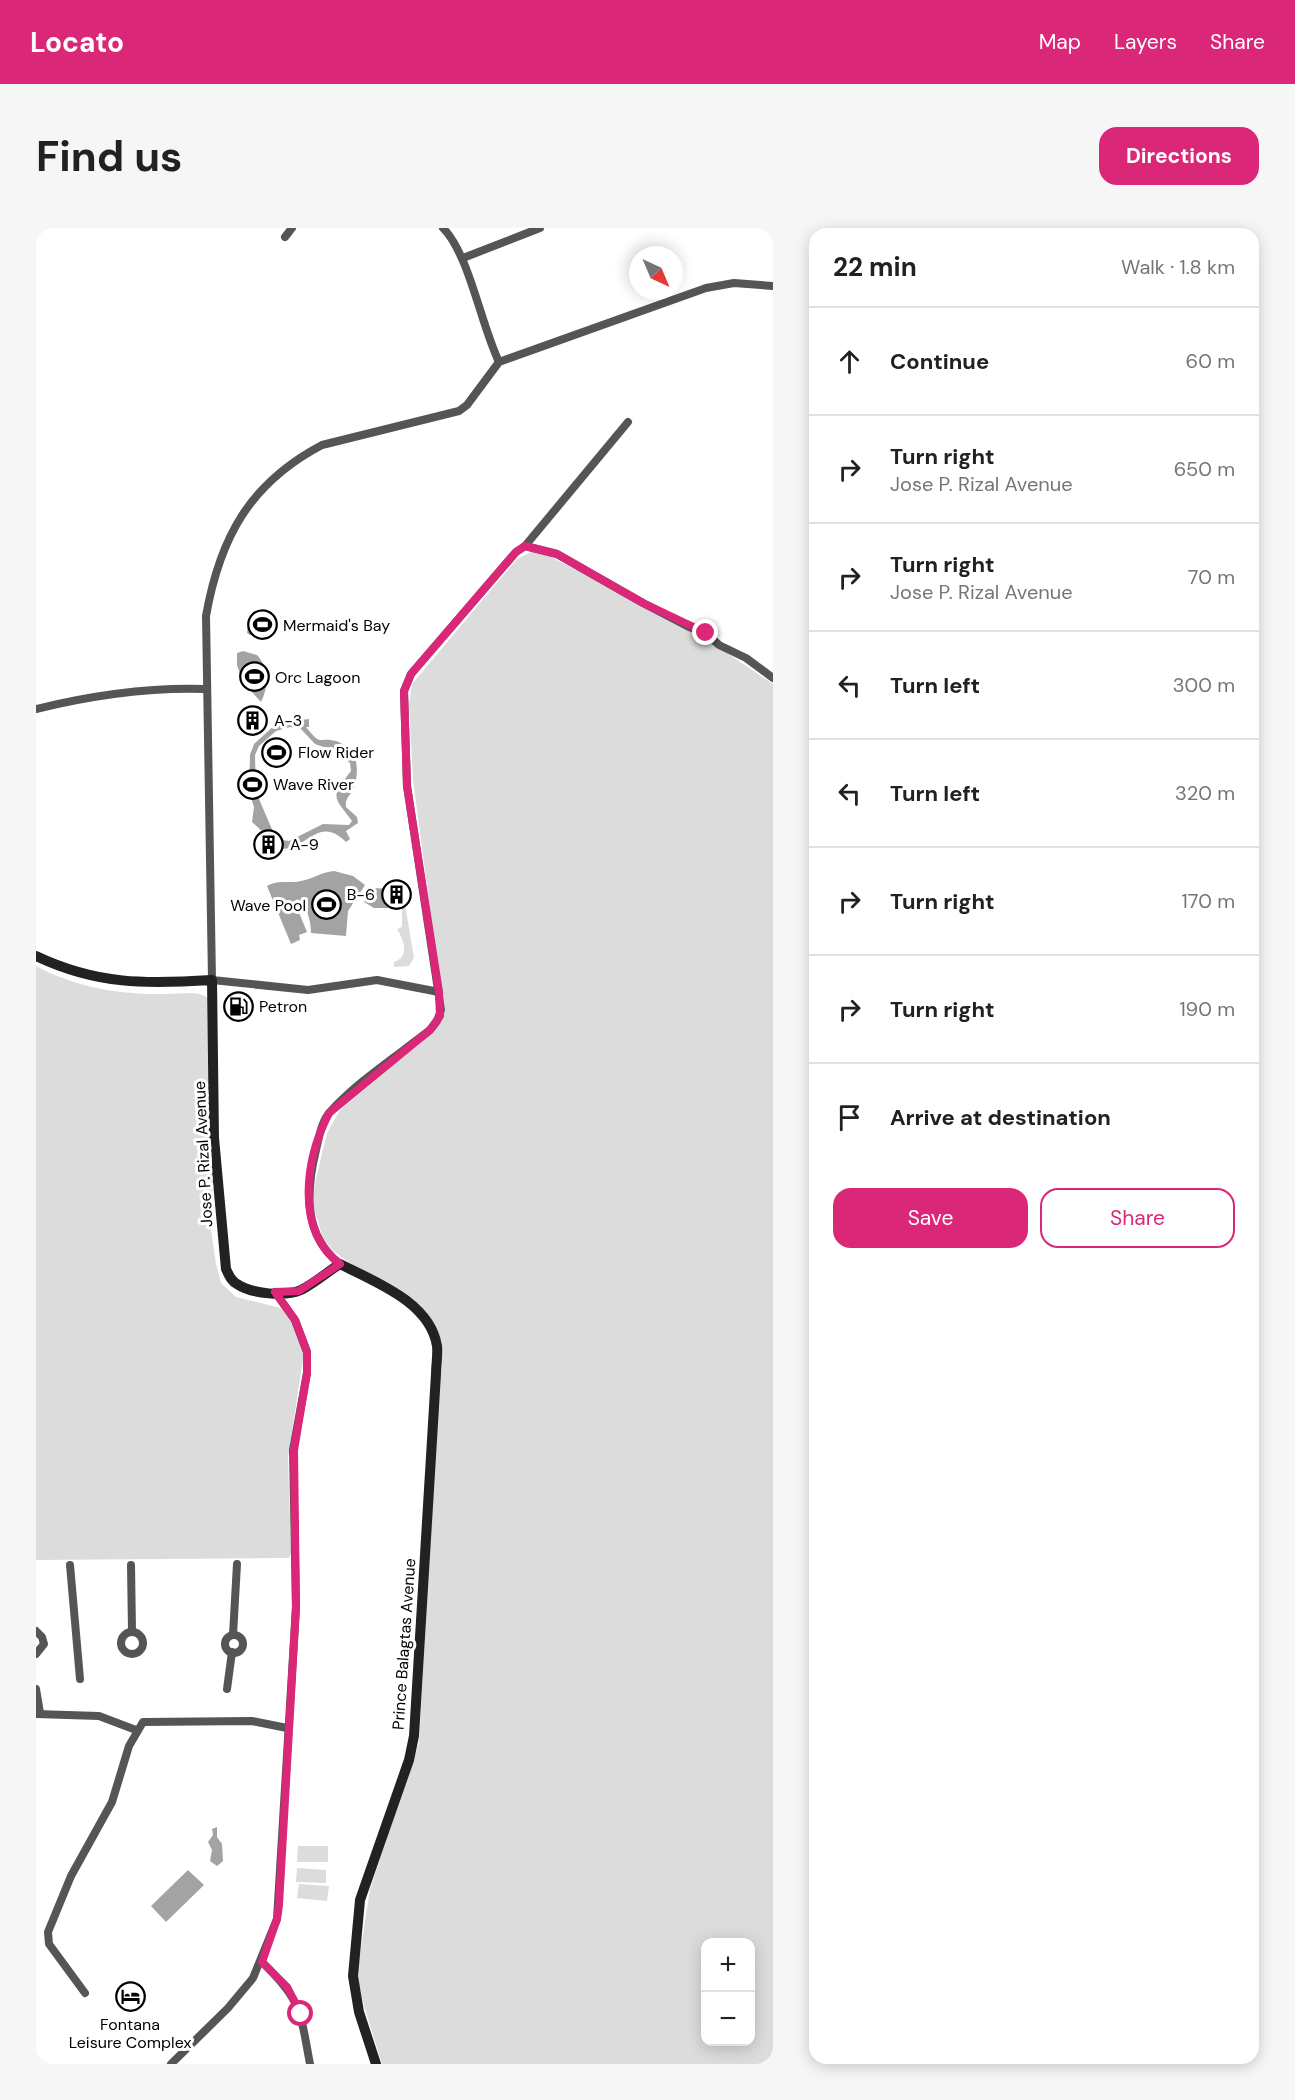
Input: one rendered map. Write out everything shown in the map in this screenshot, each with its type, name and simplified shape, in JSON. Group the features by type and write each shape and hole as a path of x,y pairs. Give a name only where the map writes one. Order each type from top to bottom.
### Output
{"main road":[{"path":"36,956 82,975 113,981 149,984 212,980"},
{"name":"Jose P. Rizal Avenue","path":"212,980 214,1138 226,1269 238,1285 257,1291 299,1291 340,1264"},
{"name":"Prince Balagtas Avenue","path":"340,1264 409,1303 426,1320 437,1347 422,1632 414,1736 409,1760 360,1900 353,1976 359,2012 376,2064"}],"street":[{"path":"285,237 292,228"},
{"path":"443,228 463,258 490,344 499,362"},
{"path":"463,258 540,228"},
{"path":"439,992 377,980 308,990 212,980 212,843 206,689 206,616 212,584 230,533 245,508 261,489 280,472 322,445 459,411 467,405 499,362 706,288 734,284 773,286"},
{"path":"340,1264 325,1250 309,1212 309,1181 322,1127 329,1113 434,1025 441,1010 407,786 404,691 416,668 516,552 525,546 628,422"},
{"path":"525,546 557,554 643,603 706,633 719,645 746,658 773,678"},
{"path":"36,708 97,694 164,687 206,689"},
{"path":"171,2064 235,2001 262,1962 279,1905 287,1728 296,1607 294,1450 307,1373 307,1352 295,1320 275,1292"},
{"path":"233,1635 239,1636 243,1644 238,1652 232,1652 226,1648 225,1642 233,1635 237,1564"},
{"path":"69,1565 80,1679"},
{"path":"131,1565 132,1632"},
{"path":"36,1631 42,1637 44,1644 36,1654"},
{"path":"227,1689 232,1652"},
{"path":"36,1689 38,1713 99,1716 136,1730"},
{"path":"85,1993 49,1944 48,1932 71,1876 112,1802 136,1730 143,1722 252,1721 287,1728"},
{"path":"262,1962 287,1987 295,2000 310,2064"}],"shaded area":[{"path":"531,552 541,552 682,623 773,684 773,2064 382,2064 364,2006 357,1974 370,1889 419,1743 441,1356 417,1305 333,1251 323,1238 311,1199 327,1133 340,1110 429,1035 438,1021 442,999 413,780 409,704 412,684 517,559"},
{"name":"Mermaid's Bay","path":"265,616 277,625 261,634 247,633 248,624"},
{"name":"Orc Lagoon","path":"243,651 257,655 266,671 266,684 261,702 250,690 251,681 242,680 237,665 237,653"},
{"name":"Wave River","path":"309,719 309,727 306,727 318,739 336,741 358,750 354,754 357,767 356,781 347,799 346,807 357,817 358,823 346,831 350,839 346,842 336,835 321,832 291,848 281,849 252,822 254,807 249,792 250,755 254,744 277,723","holes":["290,727 300,728 315,744 335,751 350,763 351,771 336,797 352,821 349,825 323,824 289,841 282,840 274,834 256,792 255,755 259,746 276,731"]},
{"name":"Wave Pool","path":"334,871 353,876 365,885 348,911 346,936 311,933 308,914 297,899 295,903 307,932 299,935 300,940 291,944 267,886 297,882"},
{"path":"402,886 414,958 409,966 394,967 394,962 399,960 404,952 402,938 397,929 402,927"},
{"path":"373,888 391,889 390,908 374,908 364,902"},
{"path":"36,966 67,980 100,989 150,994 194,993 208,998 214,1171 210,1222 221,1283 236,1297 281,1308 291,1320 304,1353 288,1457 291,1553 289,1558 36,1560"},
{"path":"217,1827 217,1837 222,1844 223,1861 217,1866 210,1861 212,1850 208,1842 213,1835 212,1829"},
{"path":"298,1846 328,1846 328,1862 297,1862"},
{"path":"297,1868 326,1870 326,1883 296,1882"},
{"path":"188,1870 204,1885 166,1922 151,1906"},
{"path":"299,1884 329,1886 327,1901 297,1898"}],"place":[{"name":"Mermaid's Bay","path":"262,625"},
{"name":"Orc Lagoon","path":"254,677"},
{"name":"A-3","path":"253,720"},
{"name":"Flow Rider","path":"277,752"},
{"name":"Wave River","path":"252,784"},
{"name":"A-9","path":"269,844"},
{"name":"B-6","path":"396,894"},
{"name":"Wave Pool","path":"327,905"},
{"name":"Petron","path":"238,1006"},
{"name":"Fontana Leisure Complex","path":"130,1996"}],"route":[{"path":"301,2014 287,1987 262,1962 272,1937 279,1905 287,1728 292,1690 296,1607 294,1450 307,1373 305,1344 295,1320 275,1292 299,1291 340,1264 325,1250 309,1212 309,1181 322,1127 329,1113 430,1030 440,1016 439,992 407,786 404,691 411,674 516,552 525,546 557,554 626,594 689,627 706,633"}]}
